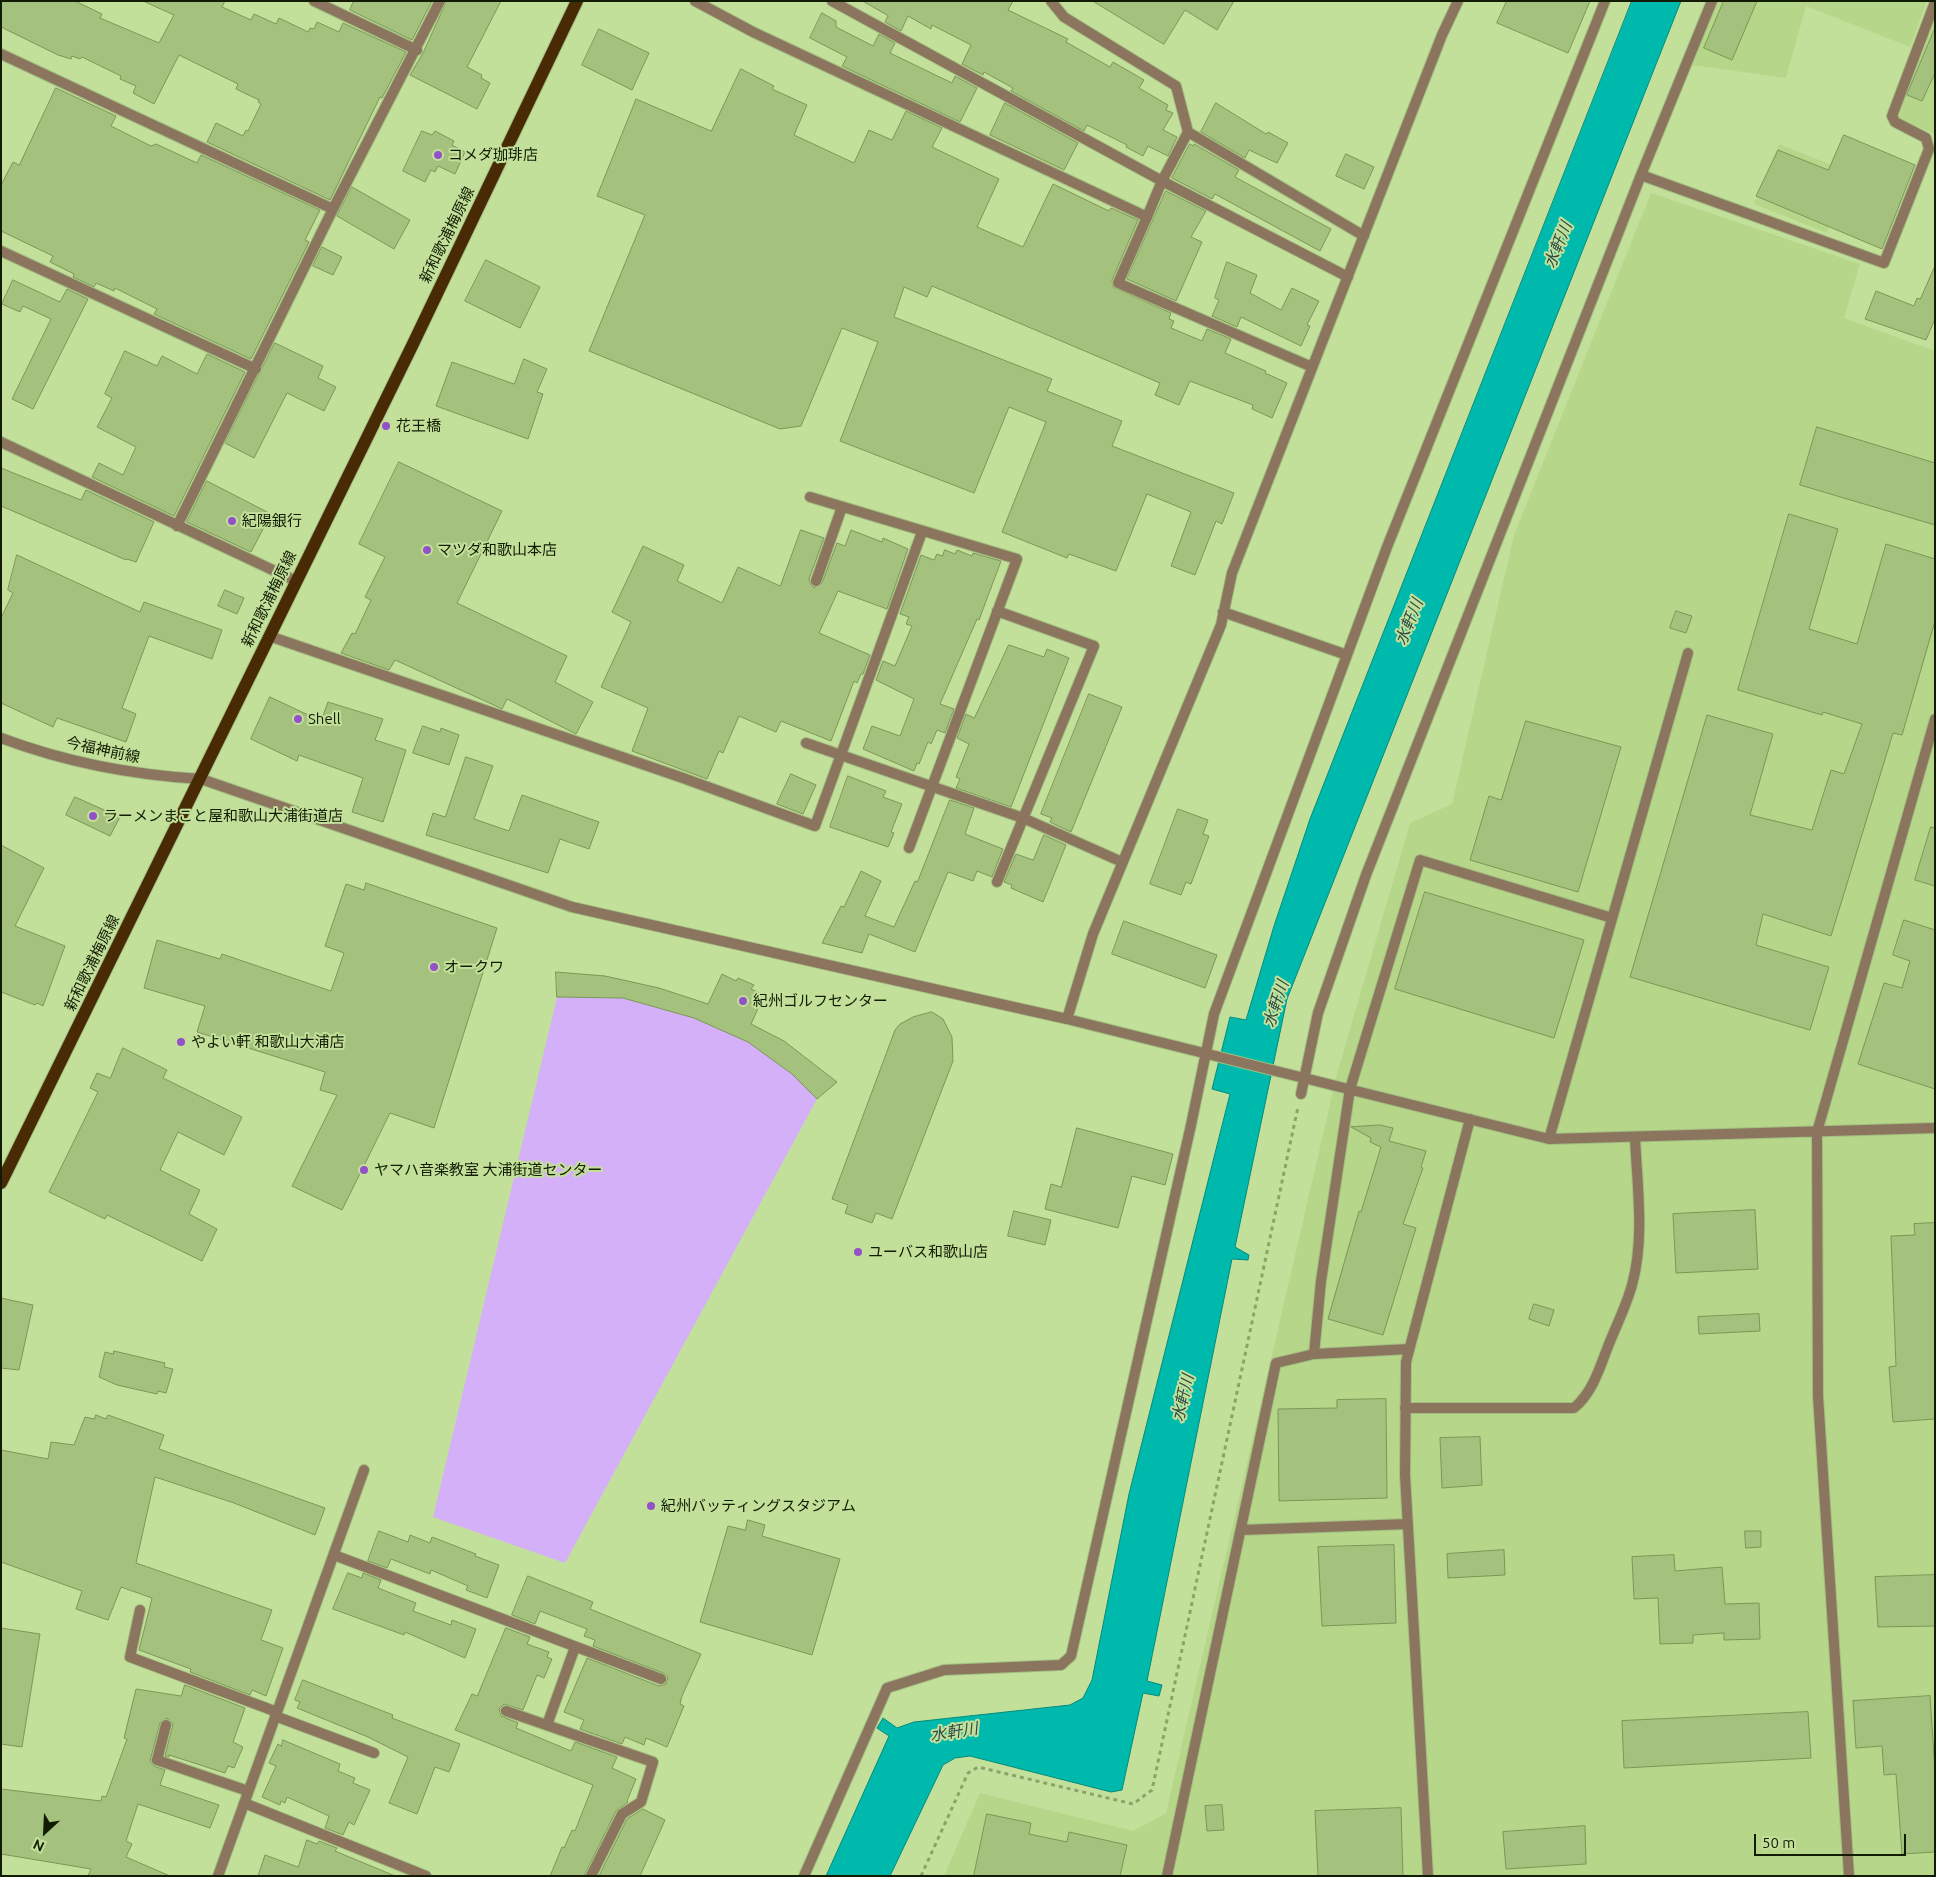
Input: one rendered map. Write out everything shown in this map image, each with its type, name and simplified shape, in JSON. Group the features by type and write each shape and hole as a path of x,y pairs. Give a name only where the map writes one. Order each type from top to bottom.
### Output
{"main road":[{"name":"新和歌浦梅原線","path":"1,1183 296,581 573,3"}],"street":[{"path":"314,1 417,50"},
{"path":"177,526 256,370 334,209 417,50 440,1"},
{"path":"695,1 762,36 1147,217"},
{"path":"832,1 1162,180 1348,277"},
{"path":"1051,1 1064,17 1176,86 1188,132 1162,180 1118,283 1312,367"},
{"path":"1066,1019 1093,934 1220,625 1232,573 1442,36 1458,1"},
{"path":"804,1876 886,1688 944,1670 1061,1665 1071,1656 1214,1014 1391,537 1605,1"},
{"path":"1301,1094 1318,1013 1366,875 1641,175 1712,1"},
{"path":"1641,175 1884,262 1930,149 1926,138 1895,122 1892,116 1935,2"},
{"path":"1,54 334,209"},
{"path":"1188,132 1364,236"},
{"path":"1,251 256,370"},
{"path":"1,442 296,581"},
{"path":"810,497 1017,559 909,848"},
{"path":"816,581 842,507"},
{"path":"269,636 683,778 815,826 922,532"},
{"path":"997,611 1094,646 998,882"},
{"path":"1223,612 1347,655"},
{"path":"1549,1139 1688,653"},
{"path":"1849,1876 1845,1781 1818,1396 1817,1132 1935,719"},
{"name":"今福神前線","path":"1,738 73,761 154,776 200,779 572,907 1066,1019 1549,1139 1935,1128"},
{"path":"806,743 1023,818 1122,862"},
{"path":"1314,1354 1321,1281 1350,1089 1420,860 1612,918"},
{"path":"1428,1876 1405,1475 1406,1362 1470,1119"},
{"path":"1406,1408 1574,1408 1583,1400 1596,1378 1632,1286 1637,1258 1638,1232 1635,1137"},
{"path":"1167,1876 1276,1363 1314,1354 1409,1349"},
{"path":"218,1876 364,1470"},
{"path":"1241,1530 1408,1524"},
{"path":"334,1555 661,1680"},
{"path":"140,1610 130,1657 374,1753"},
{"path":"547,1725 574,1647"},
{"path":"506,1711 653,1762 640,1802 622,1814 591,1876"},
{"path":"166,1725 157,1760 248,1791"},
{"path":"244,1803 420,1875"}],"path":[{"path":"921,1876 968,1773 978,1766 1134,1804 1152,1790 1301,1094"}],"shaded area":[{"path":"1718,1 1927,1 1910,47 1806,6 1786,78 1692,65"},
{"path":"1935,12 1935,134 1893,117"},
{"path":"1779,144 1852,173 1827,233 1754,204"},
{"path":"1651,193 1860,264 1844,318 1935,351 1935,1876 944,1876 980,1793 1133,1831 1166,1813 1337,1074 1410,823 1452,804 1514,535"},
{"name":"紀州ゴルフセンター","path":"557,997 623,998 694,1018 748,1042 792,1074 817,1099 565,1563 433,1517"}],"water":[{"name":"水軒川","path":"1632,1 1681,1 1287,999 1235,1247 1249,1255 1248,1260 1232,1259 1147,1681 1162,1685 1159,1696 1143,1693 1122,1790 1111,1792 970,1756 955,1758 943,1765 890,1876 826,1876 889,1736 877,1728 883,1718 897,1728 914,1722 1070,1705 1083,1698 1092,1680 1129,1494 1230,1094 1212,1089 1230,1017 1246,1020 1274,926 1310,819"}],"building":[{"path":"1,1 75,1 102,14 100,18 159,43 174,15 143,1 225,1 222,7 251,20 254,14 276,24 279,18 308,32 310,28 314,29 317,22 339,32 343,23 406,52 382,98 380,97 330,200 207,142 216,123 243,136 246,130 248,131 261,104 258,102 259,100 236,89 238,84 179,55 154,104 133,93 136,86 120,79 121,76 82,57 80,59 72,56 71,59 58,55 1,27"},
{"path":"354,1 432,1 412,40 350,10"},
{"path":"447,1 501,1 467,67 482,75 481,78 490,83 477,109 410,75 423,53"},
{"path":"863,1 1013,1 1008,10 1068,39 1066,42 1110,67 1113,62 1144,80 1139,88 1168,105 1166,110 1173,113 1163,130 1177,137 1168,156 1148,146 1143,156 1126,147 1127,145 1087,125 1084,131 1011,91 1013,88 984,72 983,75 962,64 971,45 932,25 931,29 908,16 901,31 885,22 888,16"},
{"path":"1093,1 1234,1 1217,30 1185,10 1164,44"},
{"path":"1507,1 1590,1 1568,53 1497,23"},
{"path":"1724,1 1757,1 1732,60 1704,48"},
{"path":"822,13 836,21 836,27 873,46 879,34 895,43 890,53 952,83 955,76 977,88 960,122 842,66 847,57 810,38"},
{"path":"1935,28 1935,73 1922,101 1907,95"},
{"path":"599,29 649,53 632,90 582,65"},
{"path":"741,69 774,86 772,89 807,105 794,135 854,163 869,130 892,140 906,111 942,128 932,147 999,179 977,227 1023,247 1053,184 1109,211 1111,208 1138,220 1112,280 1113,287 1171,313 1169,319 1174,321 1171,328 1202,341 1207,329 1231,339 1225,353 1266,371 1265,373 1287,383 1272,418 1252,409 1253,405 1190,381 1179,405 1155,395 1160,383 932,286 927,297 904,287 894,317 1052,379 1047,391 1122,421 1112,446 1234,493 1222,524 1216,521 1195,575 1171,566 1191,512 1147,494 1116,571 1069,554 1067,558 1002,532 1046,422 1009,407 974,493 840,441 878,342 842,328 801,426 780,429 589,351 645,215 597,196 636,99 711,131"},
{"path":"56,88 116,116 111,126 151,146 156,144 197,163 201,155 320,210 305,240 309,242 251,359 154,314 157,309 115,288 114,291 96,283 94,287 73,277 74,274 50,262 53,256 1,231 1,185 13,162 19,165"},
{"path":"1005,103 1078,143 1064,170 990,135"},
{"path":"1216,103 1266,134 1268,132 1288,143 1277,163 1249,150 1245,158 1201,132"},
{"name":"コメダ珈琲店","path":"422,131 432,135 435,131 454,141 452,145 465,152 455,174 438,166 435,172 431,170 425,182 403,171"},
{"path":"1844,135 1915,165 1882,249 1756,196 1778,150 1828,170"},
{"path":"1190,144 1193,146 1194,144 1239,170 1235,177 1331,229 1320,251 1215,194 1212,199 1172,178"},
{"path":"1346,154 1374,167 1364,189 1336,176"},
{"path":"352,187 410,220 394,249 337,216"},
{"path":"1166,191 1206,211 1191,237 1202,242 1176,301 1127,279"},
{"path":"322,247 342,257 333,275 313,266"},
{"path":"486,260 540,287 520,328 465,301"},
{"path":"1227,262 1257,275 1250,293 1281,310 1292,288 1319,301 1307,325 1310,326 1301,346 1241,317 1237,327 1212,316 1219,300 1215,298"},
{"path":"1935,266 1935,319 1926,340 1865,319 1876,291 1914,306 1917,298 1920,299"},
{"path":"13,280 60,302 67,289 88,299 33,409 12,399 51,319 23,306 20,312 2,304"},
{"path":"275,343 323,366 318,378 336,387 324,411 287,393 254,458 225,443"},
{"path":"125,351 157,366 162,356 197,374 207,354 245,372 174,516 92,477 99,463 123,475 136,447 97,427 112,398 105,394"},
{"path":"524,359 547,369 537,392 543,394 528,439 436,406 452,362 514,384"},
{"path":"1817,427 1935,463 1935,525 1800,485"},
{"path":"399,462 502,511 457,603 567,656 555,682 593,702 576,734 507,699 502,709 395,660 389,670 341,653 352,633 355,634 371,600 365,597 385,557 359,544"},
{"path":"1,468 81,500 86,490 154,522 136,562 126,560 1,506"},
{"name":"紀陽銀行","path":"207,481 271,514 251,552 187,522"},
{"path":"1789,514 1838,529 1809,629 1857,644 1886,544 1935,559 1935,621 1902,735 1893,733 1831,936 1763,914 1756,945 1829,967 1810,1030 1630,977 1707,715 1773,734 1750,815 1812,830 1831,770 1844,774 1862,724 1823,712 1822,715 1738,690"},
{"path":"801,530 824,538 809,579 814,588 822,583 837,543 845,546 851,530 882,542 883,538 908,549 887,609 838,591 819,633 870,655 863,674 861,674 857,683 854,681 831,741 781,721 776,732 739,716 723,753 719,751 707,779 632,751 648,708 601,687 631,622 612,612 643,546 684,565 677,581 722,603 738,567 780,586"},
{"path":"945,550 955,554 957,550 972,556 973,553 1001,561 979,620 977,619 940,704 954,709 945,733 937,730 931,744 928,742 914,771 863,749 872,726 900,736 914,699 876,680 883,661 895,666 912,626 906,624 909,617 900,614 921,555 934,560 937,554 942,556"},
{"path":"17,555 140,612 144,602 222,630 212,659 149,636 122,708 136,714 126,742 57,718 53,727 1,703 1,618 13,593 8,590"},
{"path":"225,590 244,598 237,614 218,606"},
{"path":"1676,611 1692,616 1686,633 1670,628"},
{"path":"1009,645 1044,657 1047,649 1069,658 1011,807 956,788 960,779 956,777 969,744 957,738 966,714 974,718"},
{"path":"1089,694 1122,707 1071,832 1050,822 1052,818 1041,814"},
{"path":"270,697 321,721 328,702 383,719 375,740 406,750 383,822 352,812 363,778 299,755 297,761 251,739"},
{"path":"1526,721 1621,747 1578,892 1470,860 1489,796 1501,800"},
{"path":"423,726 440,732 441,728 459,735 449,765 413,753"},
{"path":"466,757 493,766 474,819 509,831 522,795 599,822 589,849 560,839 548,873 426,835 433,813 445,817"},
{"path":"791,774 816,785 803,814 777,804"},
{"path":"848,776 886,791 883,797 902,804 891,832 894,833 888,847 830,827"},
{"name":"ラーメンまこと屋和歌山大浦街道店","path":"75,797 120,817 110,836 66,815"},
{"path":"950,800 974,808 965,834 1003,849 992,877 977,871 973,881 948,872 915,952 869,934 862,953 822,943 841,906 844,907 861,871 881,881 865,916 894,927 915,881 917,882"},
{"path":"1178,809 1208,820 1203,834 1209,836 1191,884 1186,882 1181,895 1150,884"},
{"path":"1931,827 1935,828 1935,886 1915,880"},
{"path":"1044,835 1066,845 1043,902 1011,888 1012,885 1004,882 1016,854 1033,860"},
{"path":"1,845 44,868 15,926 65,946 43,1006 37,1003 35,1005 1,992"},
{"path":"366,883 497,928 434,1128 390,1113 342,1210 292,1186 337,1095 320,1090 325,1072 197,1032 205,1006 144,988 157,940 220,959 222,954 331,991 344,953 325,946 346,884 364,890"},
{"path":"1425,892 1584,940 1554,1038 1395,989"},
{"path":"1904,920 1935,930 1935,1089 1858,1064 1884,983 1902,988 1910,961 1893,955"},
{"path":"1124,921 1217,955 1205,988 1112,954"},
{"path":"556,972 605,976 659,988 708,1004 722,974 736,981 738,978 754,985 751,989 764,995 751,1024 784,1041 837,1082 817,1099 792,1074 748,1042 694,1018 623,998 557,997"},
{"path":"932,1012 943,1019 952,1037 953,1061 892,1219 876,1213 872,1223 845,1213 848,1205 832,1199 895,1030 900,1024 913,1017"},
{"path":"123,1048 167,1070 163,1078 242,1117 224,1155 178,1132 160,1170 200,1190 189,1214 217,1229 202,1261 107,1215 105,1219 49,1192 98,1092 90,1088 97,1073 110,1078"},
{"path":"1380,1125 1393,1128 1389,1141 1426,1151 1421,1167 1423,1168 1403,1224 1416,1228 1383,1335 1328,1319 1359,1211 1361,1212 1381,1147 1370,1142 1371,1138 1351,1127"},
{"path":"1077,1128 1173,1154 1165,1185 1132,1176 1118,1228 1045,1209 1051,1184 1061,1187"},
{"path":"1755,1210 1758,1269 1676,1273 1673,1214"},
{"path":"1014,1211 1051,1220 1045,1245 1008,1236"},
{"path":"1935,1223 1935,1419 1893,1422 1889,1367 1896,1366 1891,1236 1915,1235 1914,1224"},
{"path":"1,1298 33,1305 19,1370 1,1368"},
{"path":"1534,1304 1554,1310 1549,1326 1529,1319"},
{"path":"1759,1314 1760,1331 1699,1334 1698,1317"},
{"path":"114,1351 165,1363 164,1367 173,1369 166,1393 158,1391 157,1394 117,1385 99,1377 105,1352 113,1354"},
{"path":"1386,1399 1387,1498 1279,1501 1278,1409 1337,1408 1337,1400"},
{"path":"96,1415 106,1419 108,1415 164,1435 159,1449 325,1508 315,1535 234,1503 155,1477 136,1563 272,1610 261,1640 283,1648 266,1696 252,1690 250,1695 190,1672 191,1669 139,1650 152,1598 121,1587 108,1620 76,1609 82,1591 1,1562 1,1450 48,1459 51,1442 74,1445 85,1417 94,1419"},
{"path":"1480,1437 1482,1485 1442,1488 1440,1438"},
{"path":"748,1520 765,1525 762,1536 840,1559 812,1655 700,1622 728,1526 745,1530"},
{"path":"379,1531 408,1542 410,1535 430,1543 432,1537 499,1565 487,1598 466,1590 468,1586 431,1570 430,1574 391,1559 387,1568 368,1561"},
{"path":"1745,1531 1761,1531 1761,1547 1746,1548"},
{"path":"1394,1545 1396,1623 1322,1626 1318,1547"},
{"path":"1504,1550 1505,1575 1448,1578 1447,1554"},
{"path":"1674,1555 1675,1571 1722,1567 1725,1604 1759,1603 1760,1639 1724,1640 1724,1633 1693,1635 1693,1643 1660,1644 1658,1598 1634,1599 1632,1557"},
{"path":"348,1573 362,1578 363,1573 381,1580 378,1588 416,1603 413,1611 451,1625 452,1620 476,1629 465,1658 405,1632 404,1635 333,1609"},
{"path":"1935,1575 1935,1626 1878,1627 1875,1577"},
{"path":"528,1576 593,1602 590,1609 701,1654 682,1696 680,1704 684,1706 667,1747 646,1738 644,1745 625,1737 622,1744 580,1729 584,1720 564,1712 587,1658 659,1686 666,1684 668,1677 663,1673 593,1646 595,1640 584,1636 587,1629 540,1611 535,1624 512,1615"},
{"path":"1,1628 40,1634 22,1747 1,1744"},
{"path":"506,1628 530,1637 527,1644 549,1652 547,1657 552,1659 544,1678 537,1675 523,1710 504,1704 499,1709 501,1716 518,1723 516,1728 571,1751 575,1742 617,1757 612,1768 636,1779 628,1802 616,1811 584,1876 550,1876 562,1847 564,1848 572,1830 575,1831 593,1785 455,1730 472,1694 477,1696"},
{"path":"303,1680 393,1715 392,1718 460,1744 449,1772 435,1767 417,1814 389,1803 408,1757 368,1737 297,1708 300,1702 295,1700"},
{"path":"185,1685 245,1708 233,1742 243,1747 234,1768 228,1766 225,1773 169,1755 169,1757 165,1756 173,1724 167,1718 160,1723 150,1761 154,1766 165,1770 160,1785 219,1805 210,1828 138,1804 126,1841 132,1844 126,1857 170,1876 88,1876 91,1869 1,1854 1,1789 101,1801 102,1796 106,1797 127,1739 124,1738 136,1689 181,1696"},
{"path":"1930,1696 1935,1772 1935,1852 1902,1854 1896,1774 1884,1775 1882,1746 1856,1748 1853,1701"},
{"path":"1808,1712 1811,1758 1624,1768 1622,1721"},
{"path":"283,1740 340,1764 338,1771 355,1778 353,1783 370,1790 354,1825 349,1822 343,1835 325,1828 329,1816 287,1797 285,1803 281,1801 280,1805 262,1797 276,1766 269,1763 278,1744 281,1746"},
{"path":"1222,1805 1224,1830 1207,1831 1205,1806"},
{"path":"1401,1808 1403,1876 1318,1876 1315,1811"},
{"path":"643,1809 665,1820 640,1876 599,1876 627,1819"},
{"path":"987,1814 1031,1823 1029,1834 1067,1842 1069,1832 1127,1845 1120,1876 974,1876"},
{"path":"1585,1826 1586,1864 1506,1869 1503,1832"},
{"path":"307,1840 317,1844 319,1841 337,1848 335,1851 395,1876 258,1876 265,1855 298,1867"}],"place":[{"name":"コメダ珈琲店","path":"438,155"},
{"name":"花王橋","path":"386,426"},
{"name":"紀陽銀行","path":"232,521"},
{"name":"マツダ和歌山本店","path":"427,550"},
{"name":"Shell","path":"298,719"},
{"name":"ラーメンまこと屋和歌山大浦街道店","path":"93,816"},
{"name":"オークワ","path":"434,967"},
{"name":"紀州ゴルフセンター","path":"743,1001"},
{"name":"やよい軒 和歌山大浦店","path":"181,1042"},
{"name":"ヤマハ音楽教室 大浦街道センター","path":"364,1170"},
{"name":"ユーバス和歌山店","path":"858,1252"},
{"name":"紀州バッティングスタジアム","path":"651,1506"}]}
